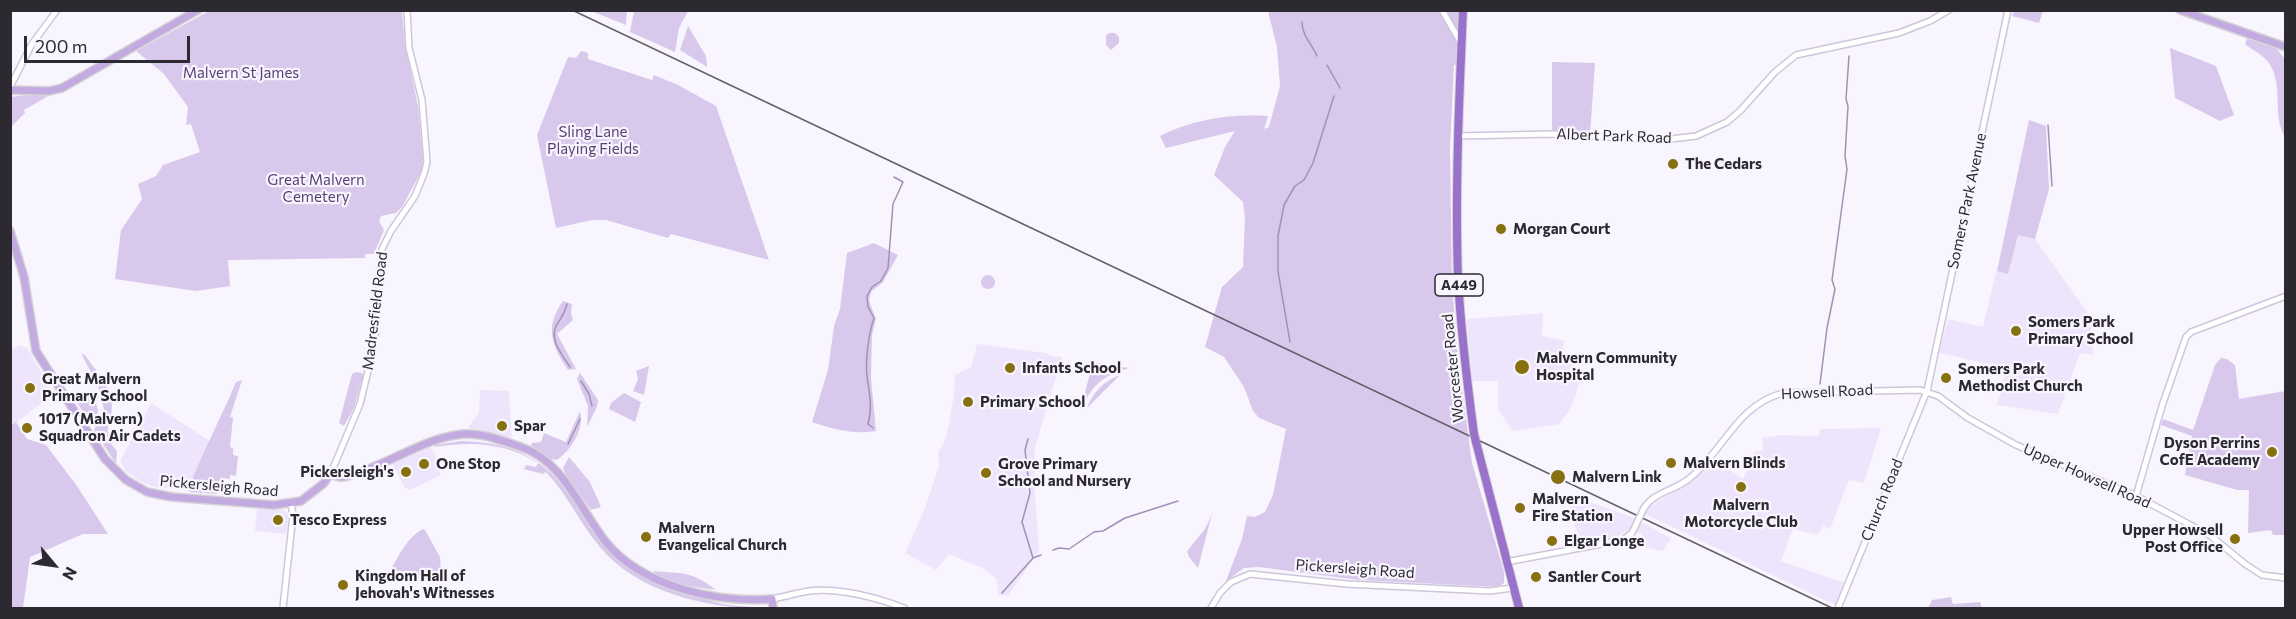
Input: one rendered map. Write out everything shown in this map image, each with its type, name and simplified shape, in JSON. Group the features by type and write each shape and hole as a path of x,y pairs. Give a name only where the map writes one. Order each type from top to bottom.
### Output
{"highway":[{"name":"Worcester Road","path":"1463,10 1458,136 1459,297 1465,371 1475,438 1519,609"}],"main road":[{"path":"10,89 49,91 62,88 198,10"},
{"path":"2180,10 2286,47"},
{"name":"Pickersleigh Road","path":"10,231 24,277 36,351 105,459 141,490 157,495 274,505 291,504 309,496 323,484 331,473"},
{"path":"331,473 340,477 363,471 444,437 466,434 506,441 545,460 580,501 606,542 626,562 671,585 707,594 772,600 773,609"}],"street":[{"path":"10,89 32,44 57,10"},
{"name":"Madresfield Road","path":"331,473 360,404 368,371 375,337 382,249 391,231 415,196 426,162 422,100 409,48 407,10"},
{"path":"1442,10 1461,43"},
{"name":"Albert Park Road","path":"1458,136 1552,134 1663,140 1696,136 1727,122 1775,72 1796,55 1899,33 1930,21 1949,10"},
{"name":"Somers Park Avenue","path":"1927,392 2008,10"},
{"path":"2136,496 2165,396 2186,337 2191,332 2286,296"},
{"name":"Howsell Road","path":"1506,562 1623,540 1632,533 1644,508 1657,496 1687,481 1699,470 1744,415 1756,403 1769,396 1783,393 1840,391 1927,392"},
{"name":"Upper Howsell Road","path":"1927,392 1938,396 1976,423 2016,445 2136,496 2211,536 2262,575 2286,578"},
{"name":"Church Road","path":"1838,609 1927,392"},
{"path":"283,609 293,515 291,504"},
{"name":"Pickersleigh Road","path":"1212,609 1220,593 1231,582 1250,574 1389,586 1490,591 1512,588"},
{"path":"772,600 809,591 826,590 878,599 904,609"}],"shaded area":[{"path":"2018,234 2035,239 2090,316 2093,355 2080,353 2058,414 1997,405 2007,368 1939,353 1948,319 1983,327 1995,275 1997,271 2008,273"},
{"name":"Malvern Community Hospital","path":"1543,313 1542,336 1565,341 1561,353 1581,372 1575,398 1568,413 1559,424 1513,431 1498,409 1498,381 1472,381 1467,319"},
{"name":"Grove Primary School and Nursery","path":"977,344 1062,357 1035,448 1034,480 1039,551 1008,596 998,595 997,580 985,569 949,554 936,570 905,553 924,511 939,466 938,452 945,441 949,423 955,375 971,367"},
{"name":"Great Malvern Primary School","path":"19,345 27,348 52,391 49,397 11,427 11,349"},
{"path":"480,390 509,391 512,440 468,428 479,412"},
{"path":"151,403 210,441 188,490 154,487 126,471 120,461"},
{"path":"1881,428 1864,483 1849,480 1830,529 1823,526 1818,535 1793,529 1781,561 1844,583 1835,605 1645,514 1649,507 1684,486 1715,460 1743,479 1755,451 1763,450 1762,438 1781,435 1819,436 1820,429"},
{"path":"430,446 441,475 410,490 405,488 392,463"},
{"path":"1573,495 1588,498 1590,502 1634,518 1671,538 1663,551 1637,546 1643,534 1629,530 1619,536 1585,542 1579,540 1567,498"},
{"path":"257,508 285,510 289,515 286,534 255,531"}],"green space":[{"path":"2014,10 2043,11 2039,23 2012,16"},
{"path":"209,11 402,11 405,45 418,106 422,170 402,207 396,213 381,216 379,221 384,230 374,254 365,254 365,258 228,260 230,286 196,291 115,279 121,230 142,199 138,184 156,176 163,165 200,152 191,124 186,125 188,107 164,74 136,51"},
{"path":"591,11 627,11 626,25"},
{"path":"634,11 688,11 679,28 675,52 630,32"},
{"path":"1268,11 1461,11 1458,64 1454,65 1450,149 1452,284 1458,358 1472,463 1504,572 1504,583 1498,587 1359,580 1259,567 1244,568 1226,581 1242,539 1247,516 1255,517 1265,512 1273,495 1286,429 1259,418 1253,411 1244,387 1224,357 1205,347 1222,287 1243,267 1245,218 1243,202 1214,175 1225,147 1235,131 1166,148 1160,136 1186,125 1226,117 1268,116 1264,129 1269,127 1280,86 1277,47"},
{"path":"688,26 706,56 707,67 680,50"},
{"path":"1109,33 1115,33 1119,37 1119,43 1111,50 1106,45 1106,36"},
{"path":"2247,38 2277,49 2285,59 2285,137 2279,118 2276,80 2273,71 2266,59 2245,44"},
{"path":"2170,48 2216,66 2234,115 2220,121 2175,98"},
{"name":"Sling Lane Playing Fields","path":"581,51 588,53 588,59 652,80 654,75 716,106 769,260 671,234 668,238 606,220 592,220 556,228 537,135 568,57 576,58"},
{"path":"1552,62 1595,63 1590,135 1552,132"},
{"path":"50,95 24,110 25,113 11,127 11,97"},
{"path":"2029,120 2046,126 2049,189 2035,239 2018,235 2008,274 1997,271"},
{"path":"874,243 898,255 883,282 871,292 869,301 876,319 872,335 871,378 876,431 852,432 812,422 828,370 834,326 840,309 847,253"},
{"path":"988,275 993,277 995,282 993,287 988,289 983,287 981,282 983,277"},
{"path":"563,301 572,304 573,320 557,334 576,369 568,370 558,353 552,336 554,319"},
{"path":"84,354 104,381 111,399 108,437 117,451 116,464 94,430 104,409 98,386 82,355"},
{"path":"2221,358 2235,365 2239,399 2285,391 2285,535 2273,535 2271,530 2248,533 2249,490 2237,490 2185,475 2192,436 2161,425 2163,419 2193,430 2215,365"},
{"path":"1093,362 1129,368 1098,383 1080,411"},
{"path":"649,366 644,395 633,391 638,379 636,371"},
{"path":"362,373 363,376 354,408 344,426 339,423 352,374"},
{"path":"580,373 598,400 587,427 588,406 577,379"},
{"path":"1120,375 1087,408 1092,397 1100,388 1109,380"},
{"path":"242,380 230,417 233,418 230,447 233,448 233,455 238,456 236,476 230,475 230,479 221,478 219,492 216,494 190,492 188,490 193,476 236,382"},
{"path":"94,391 98,412 89,422 77,402"},
{"path":"624,393 641,402 635,422 609,409 611,403"},
{"path":"580,411 579,432 567,451 557,460 550,459 531,446 532,443 541,442 544,433 566,442"},
{"path":"16,422 27,439 46,445 77,486 108,534 83,534 30,557 23,608 12,608 10,603 10,427"},
{"path":"462,441 498,445 528,456 541,465 565,489 610,551 642,577 671,589 716,602 759,608 716,605 694,600 652,586 632,575 600,547 546,472 543,474 524,469 526,465 536,467 538,463 514,451 488,445 462,444 435,447 434,445"},
{"path":"569,457 590,482 601,507 591,510 566,475 563,468"},
{"path":"1212,514 1198,568 1187,551 1205,529"},
{"path":"423,529 440,557 441,570 432,578 426,579 395,573 392,568 401,551 413,536"},
{"path":"653,571 693,576 716,590 673,582"},
{"path":"1951,597 1953,604 1980,602 1982,608 1928,608 1932,600"}],"waterway":[{"path":"1302,22 1305,36 1317,56"},
{"path":"1820,384 1827,328 1835,289 1832,280 1847,169 1845,156 1848,106 1846,99 1849,56"},
{"path":"1327,65 1340,88"},
{"path":"1290,342 1278,271 1278,236 1284,205 1295,186 1304,180 1313,163 1334,96"},
{"path":"2048,125 2052,186"},
{"path":"873,428 868,424 870,394 867,363 874,318 868,307 867,296 872,287 881,281 888,268 893,204 903,182 894,177"},
{"path":"567,304 554,331 554,337 570,367"},
{"path":"581,381 589,394 592,406"},
{"path":"568,444 580,419"},
{"path":"1028,439 1025,450 1030,493 1022,522 1033,558"},
{"path":"1053,550 1069,549 1094,532 1103,531 1125,518 1178,501"},
{"path":"1002,593 1033,558 1041,555"}],"railway":[{"path":"572,10 1832,608"}],"place":[{"name":"The Cedars","path":"1673,164"},
{"name":"Morgan Court","path":"1501,229"},
{"name":"Somers Park Primary School","path":"2016,331"},
{"name":"Malvern Community Hospital","path":"1522,367"},
{"name":"Infants School","path":"1010,368"},
{"name":"Somers Park Methodist Church","path":"1946,378"},
{"name":"Great Malvern Primary School","path":"30,388"},
{"name":"Primary School","path":"968,402"},
{"name":"Spar","path":"502,426"},
{"name":"1017 (Malvern) Squadron Air Cadets","path":"27,428"},
{"name":"Dyson Perrins CofE Academy","path":"2272,452"},
{"name":"Malvern Blinds","path":"1671,463"},
{"name":"One Stop","path":"424,464"},
{"name":"Pickersleigh's","path":"406,472"},
{"name":"Grove Primary School and Nursery","path":"986,473"},
{"name":"Malvern Link","path":"1558,477"},
{"name":"Malvern Motorcycle Club","path":"1741,487"},
{"name":"Malvern Fire Station","path":"1520,508"},
{"name":"Tesco Express","path":"278,520"},
{"name":"Malvern Evangelical Church","path":"646,537"},
{"name":"Upper Howsell Post Office","path":"2235,539"},
{"name":"Elgar Longe","path":"1552,541"},
{"name":"Santler Court","path":"1536,577"},
{"name":"Kingdom Hall of Jehovah's Witnesses","path":"343,585"}],"park label":[{"name":"Malvern St James","path":"241,73"},
{"name":"Great Malvern Cemetery","path":"316,188"}]}
